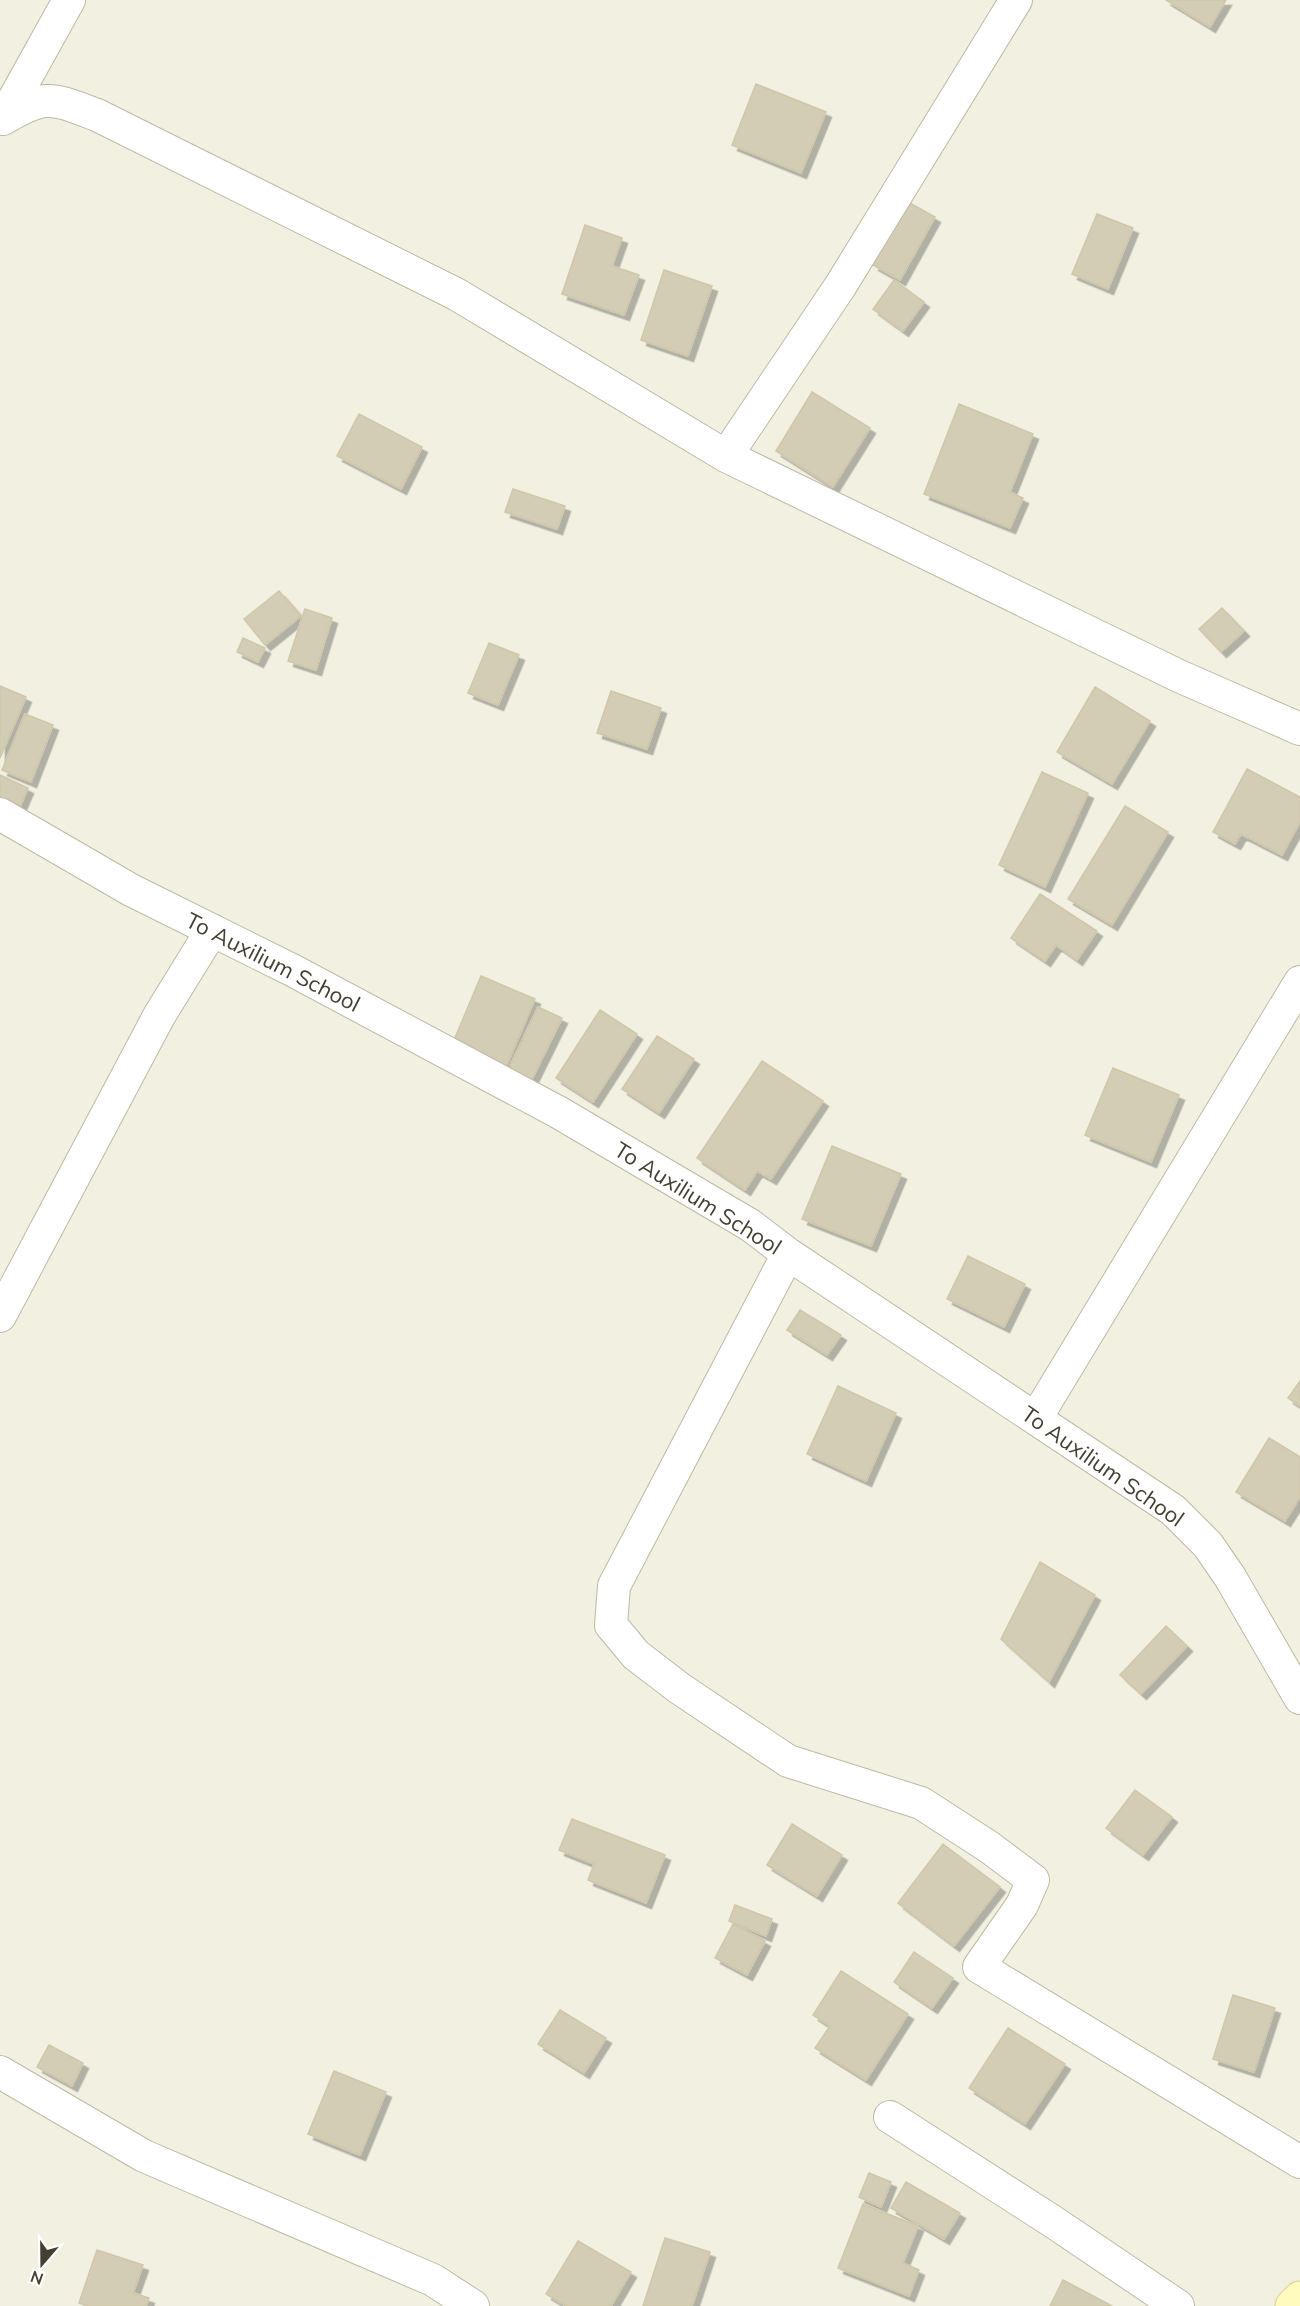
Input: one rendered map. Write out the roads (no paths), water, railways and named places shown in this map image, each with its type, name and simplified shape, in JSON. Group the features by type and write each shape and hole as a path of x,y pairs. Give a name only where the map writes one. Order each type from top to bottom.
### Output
{"main road":[{"path":"1292,2306 1300,2298"}],"street":[{"path":"2,122 69,0"},
{"path":"726,456 842,285 1016,0"},
{"path":"2,122 29,104 46,100 63,102 97,115 456,294 726,456 1179,676 1300,729"},
{"name":"To Auxilium School","path":"0,814 131,890 302,975 558,1112 750,1226 788,1254 1173,1510 1208,1545 1230,1577 1300,1698"},
{"path":"0,1316 159,1016 212,930"},
{"path":"1036,1418 1300,982"},
{"path":"788,1254 614,1586 611,1625 636,1655 662,1675 788,1761 921,1803 989,1847 1033,1880 1022,1905 979,1967 1300,2162"},
{"path":"0,2072 144,2156 433,2280 472,2306"},
{"path":"890,2117 1052,2221 1178,2306"}]}
